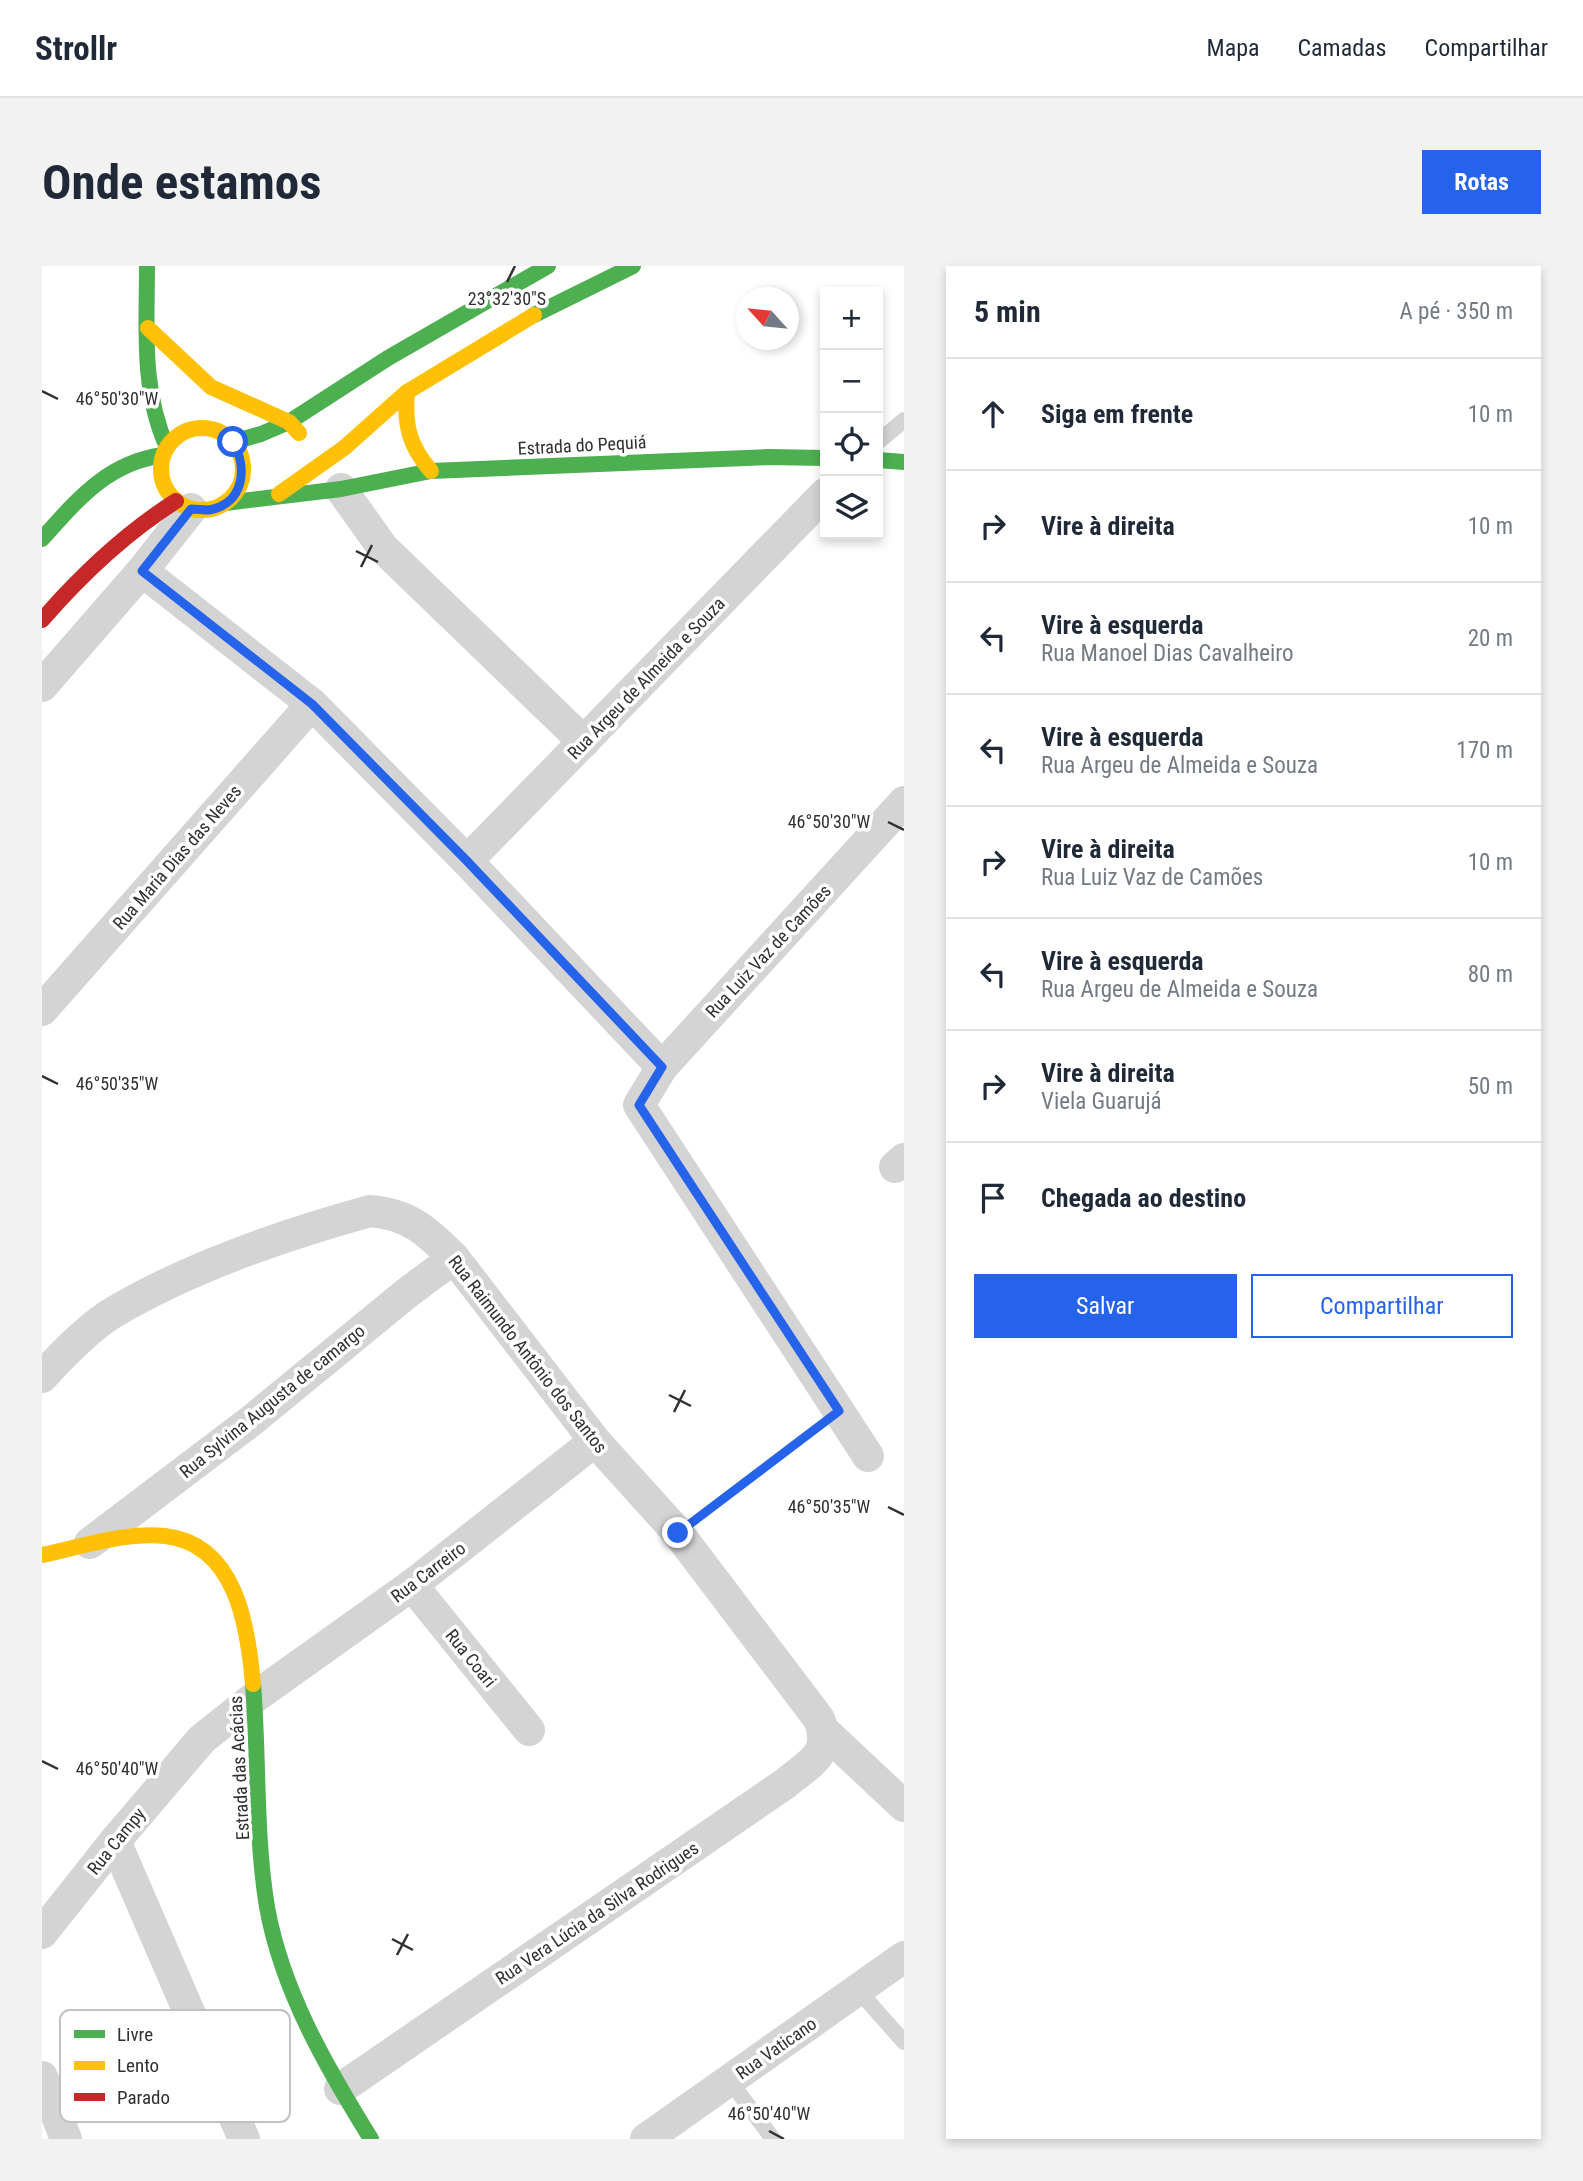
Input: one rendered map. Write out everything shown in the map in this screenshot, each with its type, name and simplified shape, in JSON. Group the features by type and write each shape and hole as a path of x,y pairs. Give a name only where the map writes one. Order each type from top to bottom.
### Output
{"main road":[{"path":"147,266 148,362 153,410 165,451"},
{"path":"183,505 165,487 161,471 165,451 176,437 188,430 201,428 229,428 261,434 289,422 388,358 548,266"},
{"path":"274,497 317,452 407,392 522,321 633,266"},
{"path":"148,327 192,372 211,387 289,422 317,452 341,489"},
{"path":"42,620 102,554 139,523 183,505 209,510 225,503 237,490 243,473 241,456 211,387"},
{"path":"407,392 404,419 406,429 411,443 431,471"},
{"path":"42,539 70,508 109,472 130,461 165,451"},
{"name":"Estrada do Pequiá","path":"225,503 341,489 431,471 769,457 820,458"},
{"path":"883,461 904,463"},
{"name":"Estrada das Acácias","path":"42,1555 90,1543 152,1536 185,1539 200,1547 214,1560 238,1601 250,1649 264,1871 273,1932 293,1995 340,2089 371,2139"}],"street":[{"path":"341,489 383,548 584,742"},
{"name":"Rua Argeu de Almeida e Souza","path":"467,861 820,499"},
{"path":"42,686 142,571 183,505"},
{"path":"142,571 312,704 467,861 662,1067"},
{"name":"Rua Maria Dias das Neves","path":"42,1010 312,704"},
{"name":"Rua Luiz Vaz de Camões","path":"839,1411 639,1105 662,1067 904,803"},
{"name":"Rua Raimundo Antônio dos Santos","path":"42,1377 60,1357 113,1313 211,1265 370,1211 389,1212 418,1225 454,1258 595,1441 678,1533 822,1725 904,1806"},
{"name":"Rua Sylvina Augusta de camargo","path":"90,1543 251,1421 407,1293 454,1258"},
{"path":"839,1411 869,1456"},
{"name":"Rua Carreiro","path":"255,1697 412,1585 595,1441"},
{"name":"Rua Coari","path":"412,1585 529,1730"},
{"name":"Rua Campy","path":"42,1933 115,1841 202,1739 255,1697"},
{"name":"Rua Vera Lúcia da Silva Rodrigues","path":"340,2089 786,1783 820,1755 825,1742 822,1725"},
{"path":"115,1841 188,2010"},
{"name":"Rua Vaticano","path":"646,2139 904,1957"},
{"path":"42,2077 66,2139"},
{"path":"237,2122 244,2139"}],"lane":[{"path":"883,438 904,420"},
{"path":"858,1990 904,2042"},
{"path":"730,2081 773,2139"}],"path":[{"path":"678,1533 839,1411"}],"traffic: fast":[{"path":"147,266 146,335 149,381 167,447"},
{"path":"233,442 289,422 388,358 548,266"},
{"path":"534,315 633,266"},
{"path":"42,539 95,485 126,466 163,455"},
{"path":"225,503 341,489 431,471 769,457 820,458"},
{"path":"883,460 904,462"},
{"path":"253,1684 263,1879 274,1938 283,1969 308,2028 371,2139"}],"traffic: slow":[{"path":"279,494 344,448 407,392 534,315"},
{"path":"148,328 211,387 289,422 299,433"},
{"path":"407,392 406,414 410,434 418,453 431,471"},
{"path":"202,428 218,432 231,440 239,453 243,469 239,485 231,498 218,506 202,510 186,506 173,498 165,485 161,469 165,453 173,440 186,432 202,428"},
{"path":"42,1555 134,1536 165,1536 189,1542 208,1554 223,1571 234,1591 247,1638 253,1684"}],"traffic: jam":[{"path":"42,620 104,556 176,501"}],"route":[{"path":"233,442 241,456 243,473 237,490 225,503 209,510 191,509 142,571 312,704 467,861 662,1067 639,1105 839,1411 678,1533"}]}
